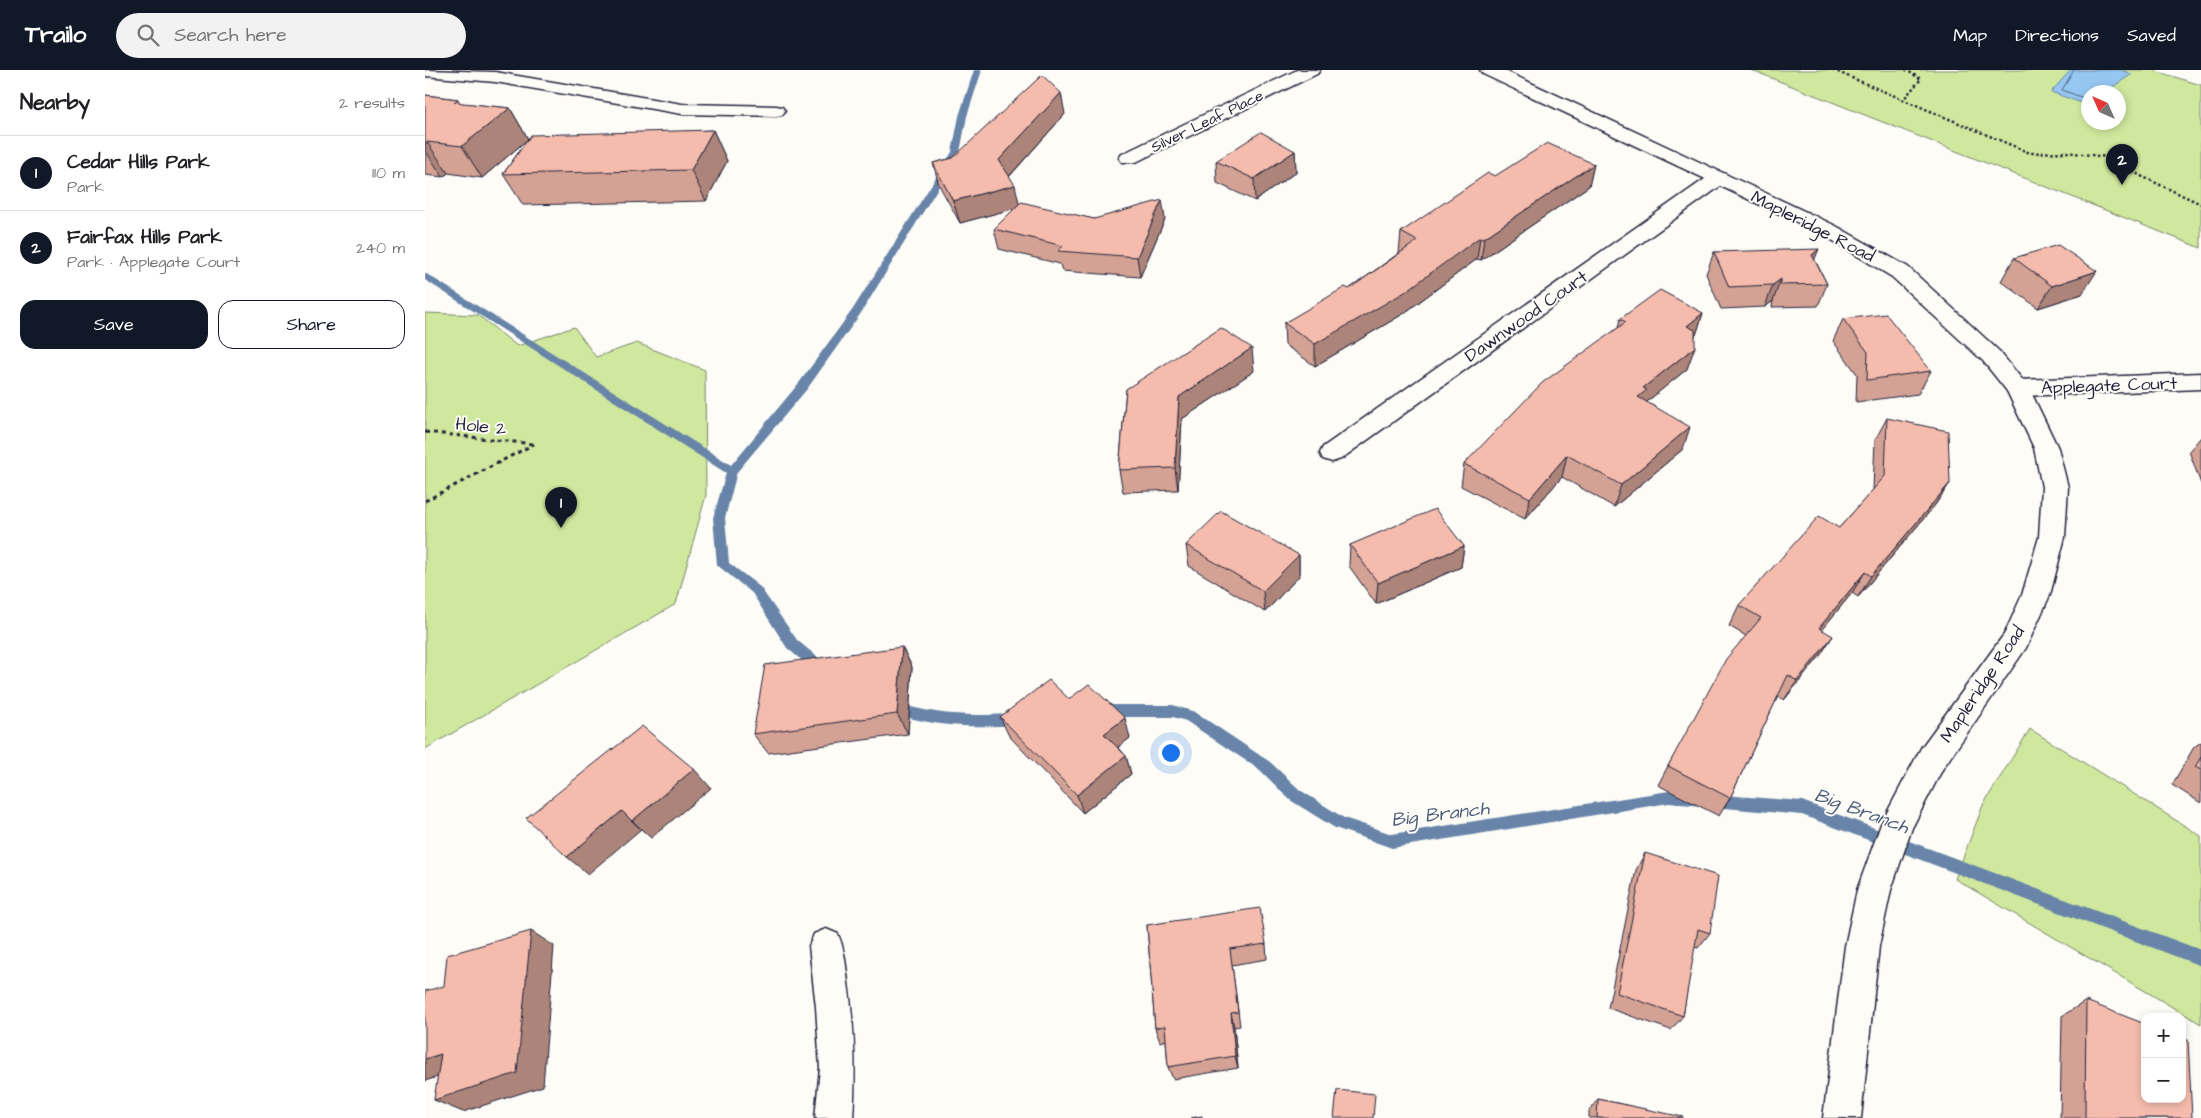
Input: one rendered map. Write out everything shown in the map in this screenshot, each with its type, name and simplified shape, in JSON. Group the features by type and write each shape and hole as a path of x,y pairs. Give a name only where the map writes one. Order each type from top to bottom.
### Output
{"street":[{"name":"Silver Leaf Place","path":"1129,158 1311,70"},
{"name":"Mapleridge Road","path":"1489,70 1829,230 1900,272 1948,314 1991,356 2017,388 2046,448 2055,488 2052,537 2036,595 2016,640 1932,758 1897,824 1874,890 1862,946 1842,1118"},
{"path":"425,71 499,73 682,109 776,111"},
{"name":"Dawnwood Court","path":"1332,453 1719,178"},
{"name":"Applegate Court","path":"2017,388 2201,381"},
{"path":"826,946 834,1007 837,1068 834,1118"}],"path":[{"path":"1833,70 1902,101 2030,153 2066,152 2107,157 2141,176 2201,204"},
{"path":"1902,101 1921,79 1907,70"},
{"name":"Hole 2","path":"425,432 534,444 425,501"}],"green space":[{"path":"1751,70 2152,70 2201,85 2201,248"},
{"path":"425,313 478,315 517,346 574,327 596,357 637,343 705,370 706,495 676,604 425,749"},
{"path":"2030,729 2201,836 2201,1024 2186,1015 2186,1013 2182,1013 1955,879 1983,805"}],"water":[{"path":"2071,70 2121,70 2132,74 2116,85 2081,85 2081,103 2051,92"}],"building":[{"path":"1042,75 1061,93 999,160 1015,185 953,201 933,163 953,158"},
{"path":"425,95 458,99 454,102 510,108 462,146 425,143"},
{"path":"713,130 691,170 503,174 531,135"},
{"path":"1261,132 1295,151 1254,179 1216,161"},
{"path":"1547,143 1594,164 1484,238 1480,237 1405,292 1315,344 1284,323 1345,287 1349,289 1417,241 1401,232 1488,173 1495,176"},
{"path":"1162,200 1137,257 1058,251 1063,246 994,229 1021,202 1094,219"},
{"path":"2058,245 2097,271 2052,286 2014,258"},
{"path":"1819,249 1812,255 1827,284 1781,285 1781,279 1773,285 1729,287 1714,252"},
{"path":"1660,290 1703,313 1687,326 1695,330 1695,347 1643,388 1647,390 1638,397 1690,427 1621,485 1567,455 1530,498 1464,464 1542,383 1626,322 1620,319"},
{"path":"1886,314 1931,371 1867,380 1868,352 1843,319"},
{"path":"1221,328 1252,348 1179,397 1175,468 1119,470 1126,389"},
{"path":"1887,418 1948,431 1950,483 1871,576 1865,572 1819,628 1833,636 1797,681 1788,675 1730,798 1668,766 1726,659 1761,618 1739,605 1819,516 1839,528 1885,476"},
{"path":"1435,509 1464,546 1378,583 1350,545"},
{"path":"1221,511 1299,555 1263,591 1186,545"},
{"path":"902,647 897,714 753,734 765,665"},
{"path":"1049,680 1069,699 1089,684 1125,718 1104,734 1126,756 1077,795 1000,717"},
{"path":"642,726 694,769 632,821 622,811 567,857 526,818"},
{"path":"2201,757 2201,770 2195,767"},
{"path":"1645,853 1718,876 1710,933 1698,929 1683,1016 1617,993"},
{"path":"1260,908 1266,944 1230,949 1238,1012 1231,1013 1235,1056 1168,1067 1165,1026 1155,1028 1147,925"},
{"path":"531,931 517,1073 434,1100 441,1054 425,1059 425,991 444,986 447,955"},
{"path":"2086,1001 2141,1022 2141,1103 2186,1103 2186,1039 2188,1040 2192,1118 2085,1118"},
{"path":"1337,1090 1375,1094 1373,1118 1334,1118"},
{"path":"1598,1099 1683,1117 1683,1118 1597,1118"}],"waterway":[{"path":"732,471 803,386 857,311 956,152 963,116 978,70"},
{"path":"425,276 732,471"},
{"name":"Big Branch","path":"732,471 719,518 723,565 756,590 792,644 822,669"},
{"name":"Big Branch","path":"894,708 911,714 942,720 970,722 1019,719"},
{"name":"Big Branch","path":"1101,711 1173,711 1190,716 1265,766 1295,795 1340,823 1392,841 1669,797 1802,808 2201,958"}],"place":[{"name":"Fairfax Hills Park","path":"2122,185"},
{"name":"Cedar Hills Park","path":"561,528"}]}
